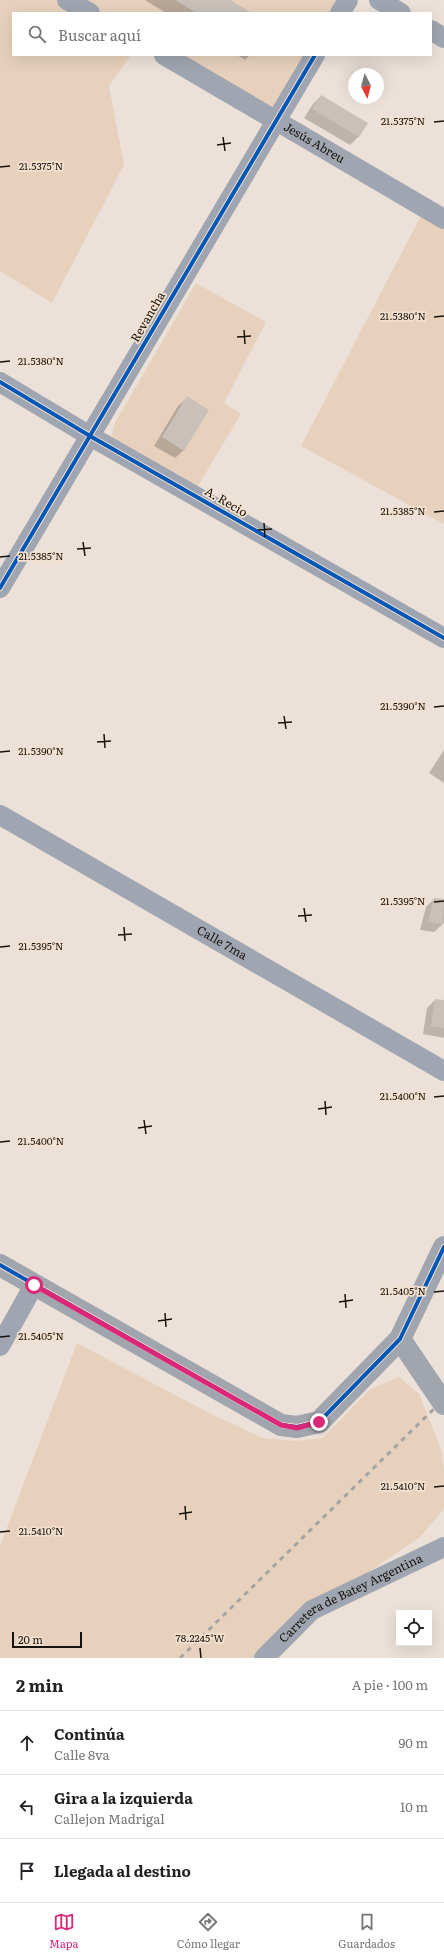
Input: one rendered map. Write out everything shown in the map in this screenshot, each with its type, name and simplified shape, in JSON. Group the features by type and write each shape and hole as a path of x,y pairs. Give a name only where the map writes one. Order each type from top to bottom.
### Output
{"street":[{"path":"67,0 88,12"},
{"path":"341,12 348,0"},
{"path":"379,0 399,12"},
{"path":"432,31 444,38"},
{"name":"Jesús Abreu","path":"166,56 444,219"},
{"name":"Revancha","path":"0,588 275,119 314,56"},
{"name":"A. Recio","path":"0,382 90,436 444,638"},
{"name":"Calle 7ma","path":"0,815 444,1071"},
{"path":"0,1265 281,1425 297,1428 319,1422 400,1339 444,1247"},
{"path":"0,1346 34,1285"},
{"path":"400,1339 444,1404"},
{"name":"Carretera de Batey Argentina","path":"264,1658 312,1610 444,1547"}],"shaded area":[{"path":"0,0 348,0 341,12 12,12 12,56 130,56 109,86 124,165 52,303 0,271"},
{"path":"166,56 314,56 275,119"},
{"path":"425,208 444,219 444,524 301,446"},
{"path":"196,283 266,322 224,403 241,414 198,486 114,444 112,433 115,423"},
{"path":"77,1343 211,1414 263,1438 295,1441 323,1438 369,1390 399,1377 419,1394 441,1449 444,1468 444,1509 419,1538 312,1610 264,1658 0,1658 0,1546"}],"building":[{"path":"175,0 230,0 250,12 195,12"},
{"path":"321,95 368,123 359,137 312,109"},
{"path":"187,396 209,410 184,451 162,437"},
{"path":"434,898 444,899 443,924 428,922"},
{"path":"435,999 444,1000 444,1028 431,1026"}],"railway":[{"path":"180,1658 444,1399"}],"cycle path":[{"path":"0,588 314,56"},
{"path":"0,382 90,436 444,638"},
{"path":"0,1265 281,1425 297,1427 319,1422 400,1339 444,1247"}],"route":[{"path":"34,1285 281,1425 297,1428 319,1422"}]}
